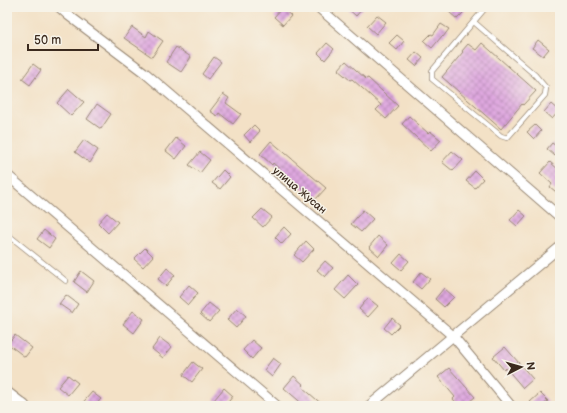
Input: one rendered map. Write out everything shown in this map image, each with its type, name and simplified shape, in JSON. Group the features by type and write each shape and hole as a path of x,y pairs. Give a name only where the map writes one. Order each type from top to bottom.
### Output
{"street":[{"name":"улица Жусан","path":"59,7 68,16 145,73 454,336 511,406"},
{"path":"318,7 560,217"},
{"path":"7,175 277,406"},
{"path":"369,406 560,247"},
{"path":"7,393 24,406"}],"lane":[{"path":"474,22 535,75 546,88 545,95 507,138 501,136 432,79 432,71 486,7"},
{"path":"7,234 66,282"}],"building":[{"path":"346,7 364,7 356,16"},
{"path":"453,7 461,7 465,11 457,19 449,12"},
{"path":"282,8 291,16 283,25 274,17"},
{"path":"377,15 386,22 376,34 367,26"},
{"path":"441,24 449,29 432,48 424,41 431,34 433,35"},
{"path":"132,27 146,37 149,31 163,41 152,57 124,38"},
{"path":"397,35 404,41 397,50 389,43"},
{"path":"538,40 549,49 543,56 532,48"},
{"path":"327,43 334,49 325,60 318,53"},
{"path":"482,43 536,91 523,105 522,104 501,129 442,77 468,44 476,50"},
{"path":"176,47 191,57 181,72 166,62"},
{"path":"416,52 423,58 416,66 409,60"},
{"path":"214,57 221,62 208,79 202,74"},
{"path":"346,61 366,79 368,78 398,106 386,119 376,110 381,105 352,79 350,80 338,70"},
{"path":"33,64 41,70 30,85 22,79"},
{"path":"69,89 84,102 71,116 57,103"},
{"path":"223,94 229,98 226,103 241,114 233,124 219,113 217,116 210,111"},
{"path":"97,104 111,114 101,129 87,119"},
{"path":"551,104 559,111 552,119 544,112"},
{"path":"409,116 428,133 430,131 441,140 431,151 402,124"},
{"path":"254,125 260,131 250,142 244,135"},
{"path":"535,125 541,131 534,139 527,132"},
{"path":"176,138 186,146 176,159 166,151"},
{"path":"84,140 98,150 90,163 75,152"},
{"path":"271,141 326,188 315,200 273,163 272,165 260,154"},
{"path":"552,143 560,149 555,156 547,149"},
{"path":"452,151 463,160 453,171 442,162"},
{"path":"200,152 210,160 200,173 189,165"},
{"path":"550,162 560,171 560,195 550,187 552,184 540,173"},
{"path":"223,170 230,177 220,189 212,183"},
{"path":"475,171 483,179 475,188 466,181"},
{"path":"262,209 272,217 263,227 253,218"},
{"path":"363,210 373,219 361,232 351,224"},
{"path":"519,210 526,216 517,226 510,220"},
{"path":"107,213 118,222 108,233 98,223"},
{"path":"284,227 291,234 282,244 275,237"},
{"path":"44,230 55,239 49,248 37,239"},
{"path":"378,236 388,245 379,256 369,247"},
{"path":"306,241 314,249 302,262 294,255"},
{"path":"145,248 153,256 143,267 134,259"},
{"path":"401,254 409,261 401,270 393,263"},
{"path":"325,261 333,268 325,277 317,270"},
{"path":"167,268 175,275 166,286 158,279"},
{"path":"81,271 94,281 87,292 74,282"},
{"path":"421,272 430,279 421,289 413,282"},
{"path":"348,275 358,285 345,299 335,290"},
{"path":"189,285 198,293 188,305 179,297"},
{"path":"444,288 454,297 444,307 435,299"},
{"path":"66,295 78,304 72,313 59,304"},
{"path":"368,298 378,306 368,317 359,309"},
{"path":"209,303 219,311 209,322 200,314"},
{"path":"237,308 246,316 236,328 227,320"},
{"path":"133,311 144,319 134,333 123,324"},
{"path":"392,318 400,325 391,334 384,328"},
{"path":"15,335 32,348 25,357 8,344"},
{"path":"160,338 172,347 163,358 152,349"},
{"path":"252,340 261,348 252,359 243,350"},
{"path":"505,347 533,379 523,388 506,368 504,370 493,357"},
{"path":"273,358 281,364 272,377 264,370"},
{"path":"193,362 202,369 192,382 183,375"},
{"path":"449,368 475,397 464,406 459,406 453,399 455,397 438,377"},
{"path":"68,375 78,383 68,395 58,387"},
{"path":"294,376 304,385 302,387 324,406 305,406 284,388"},
{"path":"224,388 233,396 225,406 222,406 214,400"},
{"path":"92,392 101,399 95,406 80,406"},
{"path":"540,393 548,401 542,406 534,406 530,402"}]}
